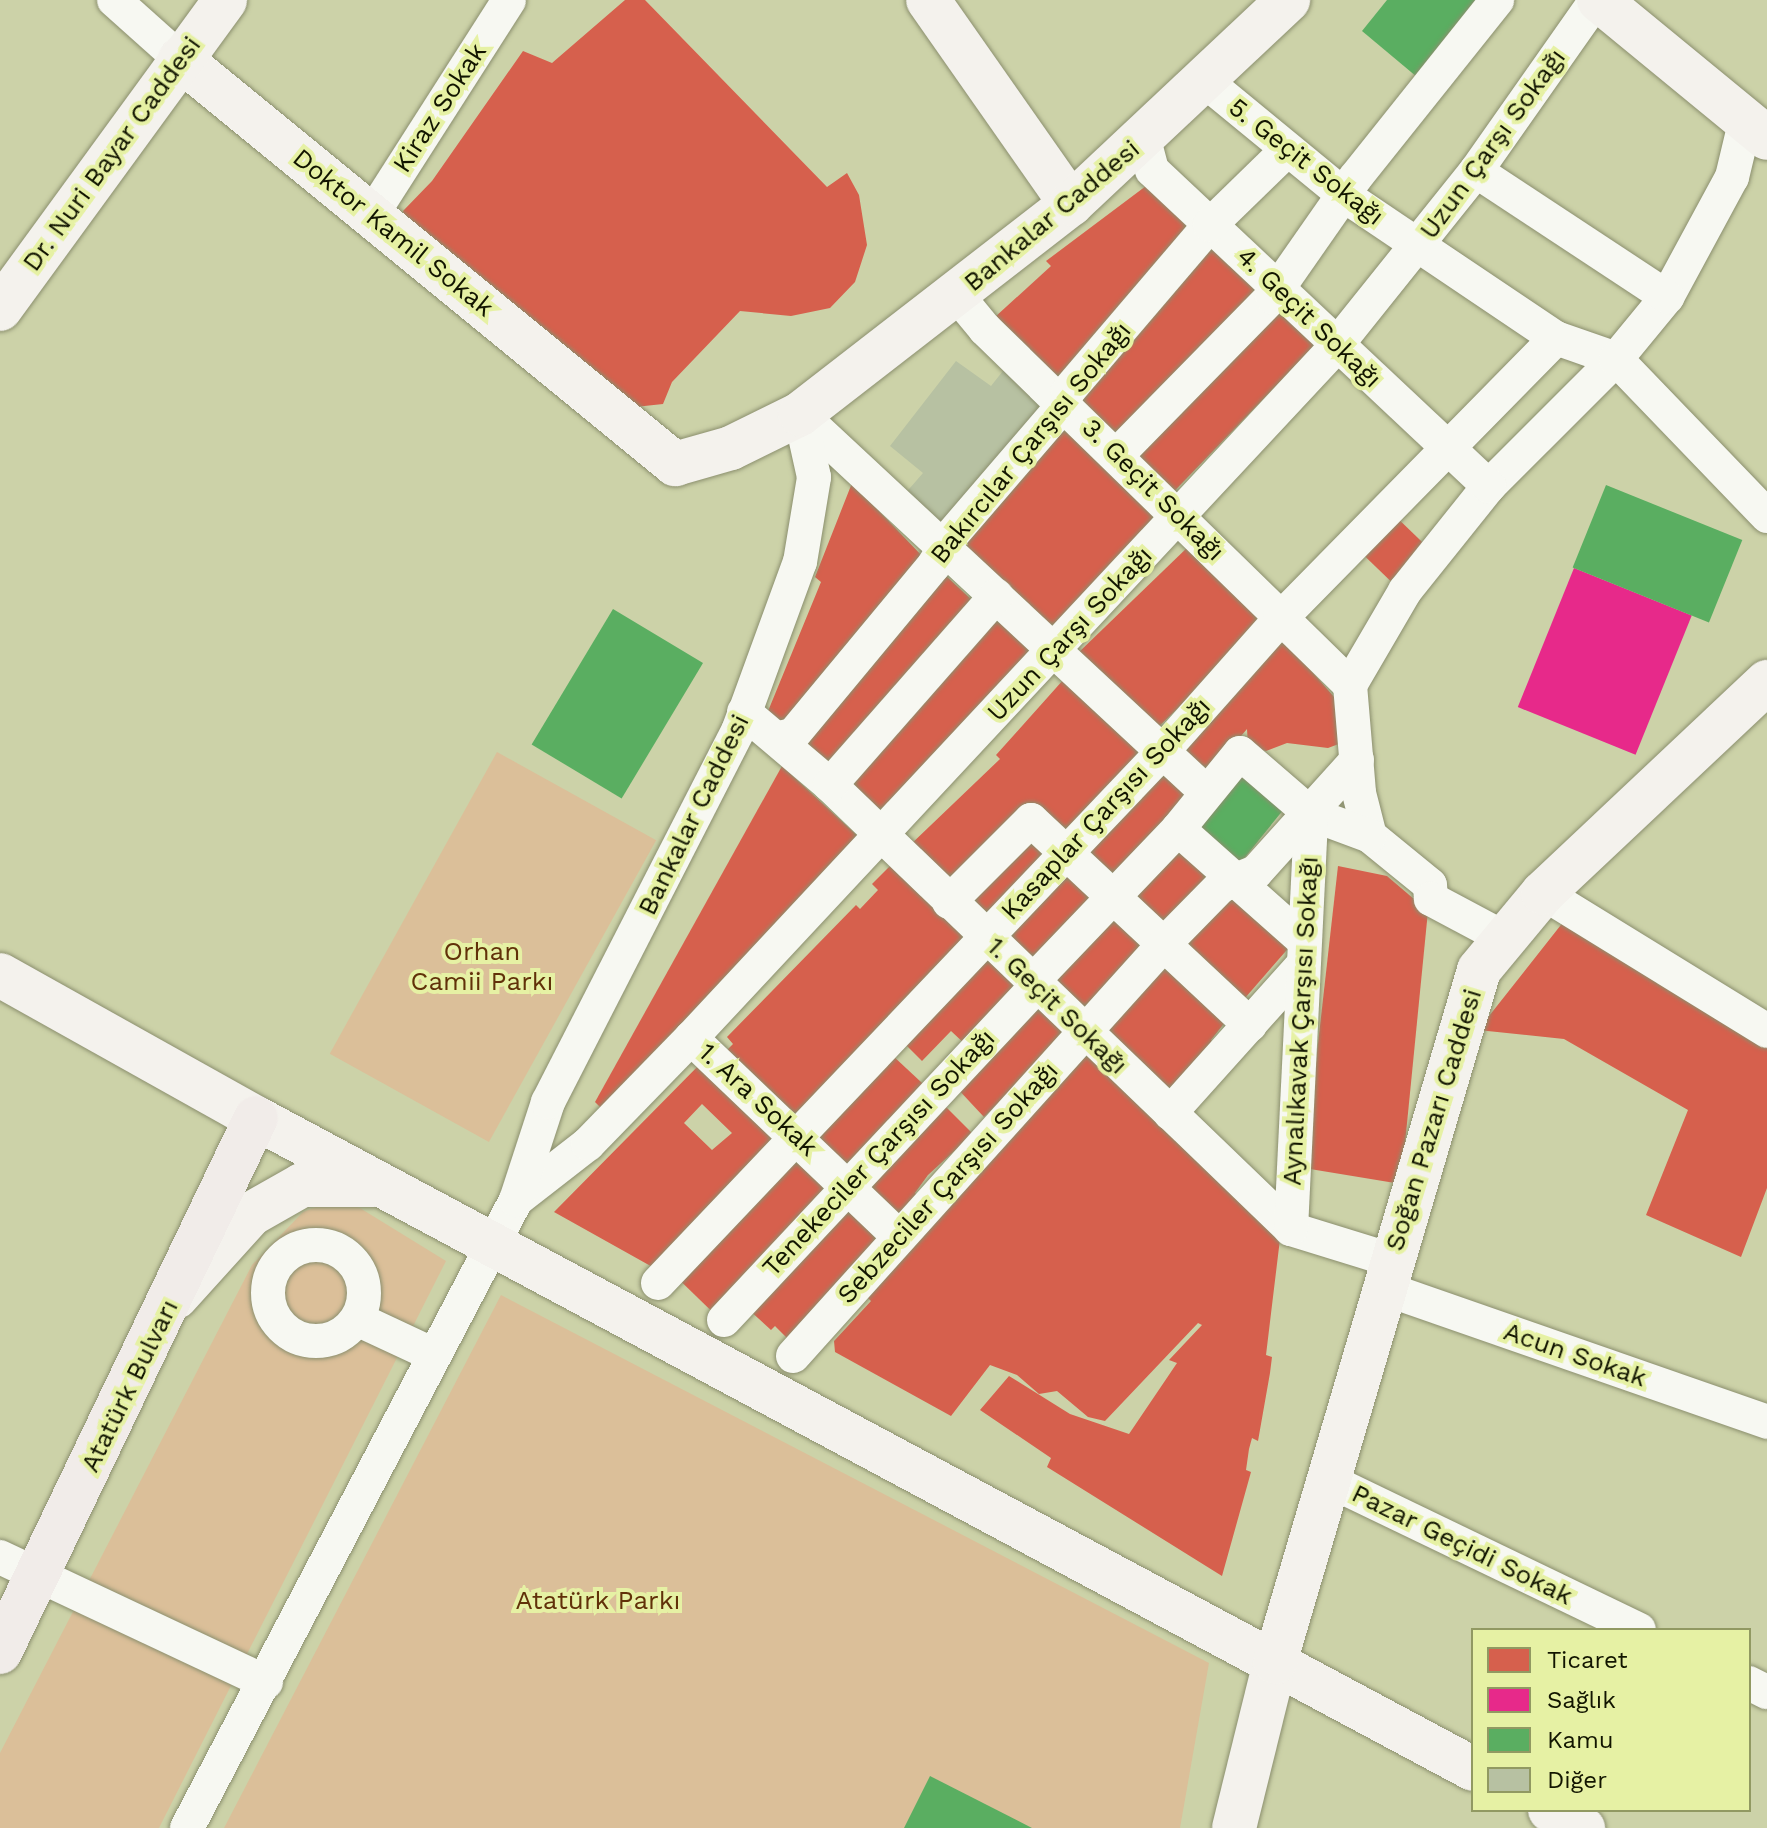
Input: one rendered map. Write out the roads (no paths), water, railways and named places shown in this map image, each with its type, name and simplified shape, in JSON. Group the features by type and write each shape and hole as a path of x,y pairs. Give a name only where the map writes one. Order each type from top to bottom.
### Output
{"main road":[{"name":"Dr. Nuri Bayar Caddesi","path":"0,309 225,0"},
{"path":"928,0 1071,204"},
{"name":"Bankalar Caddesi","path":"675,464 731,448 800,414 1071,204 1144,140 1288,0"},
{"path":"1591,9 1756,131"},
{"name":"Doktor Kamil Sokak","path":"180,59 675,464"},
{"name":"Soğan Pazarı Caddesi","path":"1234,1828 1275,1662 1479,970 1543,893 1767,682"},
{"path":"0,975 256,1118 1471,1768"},
{"name":"Atatürk Bulvarı","path":"0,1652 170,1303 256,1118"},
{"path":"170,1303 251,1214 302,1185 385,1186"},
{"path":"1554,1812 1583,1828"}],"street":[{"name":"Doktor Kamil Sokak","path":"114,0 180,59"},
{"name":"Kiraz Sokak","path":"371,216 509,0"},
{"path":"1118,454 1278,289 1345,196 1497,0"},
{"name":"Uzun Çarşı Sokağı","path":"516,1200 588,1144 691,1038 1337,345 1476,171 1591,9"},
{"name":"5. Geçit Sokağı","path":"1205,81 1345,196 1556,338 1616,359"},
{"path":"1370,836 1357,760 1350,685 1364,652 1405,591 1489,486 1616,359 1667,297 1756,131"},
{"name":"4. Geçit Sokağı","path":"1144,140 1152,170 1445,449 1489,486"},
{"name":"Bakırcılar Çarşısı Sokağı","path":"779,738 793,735 1063,400 1210,225 1287,150"},
{"path":"1476,171 1667,297"},
{"name":"3. Geçit Sokağı","path":"956,294 985,329 1063,400 1280,619 1350,685"},
{"name":"Kasaplar Çarşısı Sokağı","path":"658,1283 1068,852 1280,619 1556,338"},
{"path":"1616,359 1767,516"},
{"path":"800,414 1160,753 1206,792"},
{"name":"Bankalar Caddesi","path":"187,1828 266,1682 432,1354 516,1200 548,1102 694,824 744,712 800,562 814,477 800,414"},
{"path":"830,785 996,596"},
{"name":"1. Geçit Sokağı","path":"744,712 779,738 830,785 1034,985 1291,1229 1387,1274"},
{"name":"Tenekeciler Çarşısı Sokağı","path":"724,1320 1178,829 1240,753 1311,814"},
{"name":"Sebzeciler Çarşısı Sokağı","path":"793,1356 1165,943 1232,880 1256,872 1357,760"},
{"path":"1311,814 1370,836 1430,885 1431,899 1504,938"},
{"name":"Aynalıkavak Çarşısı Sokağı","path":"1291,1229 1311,814"},
{"path":"949,902 1031,820 1250,1025"},
{"path":"1170,1113 1250,1025 1303,953 1178,829"},
{"path":"1543,893 1767,1031"},
{"name":"1. Ara Sokak","path":"691,1038 848,1184 892,1230"},
{"name":"Acun Sokak","path":"1387,1274 1766,1420"},
{"path":"357,1319 432,1354"},
{"name":"Pazar Geçidi Sokak","path":"1328,1480 1635,1628"},
{"path":"0,1557 266,1682"}],"park label":[{"name":"Orhan Camii Parkı","path":"482,967"},
{"name":"Atatürk Parkı","path":"598,1601"}]}
